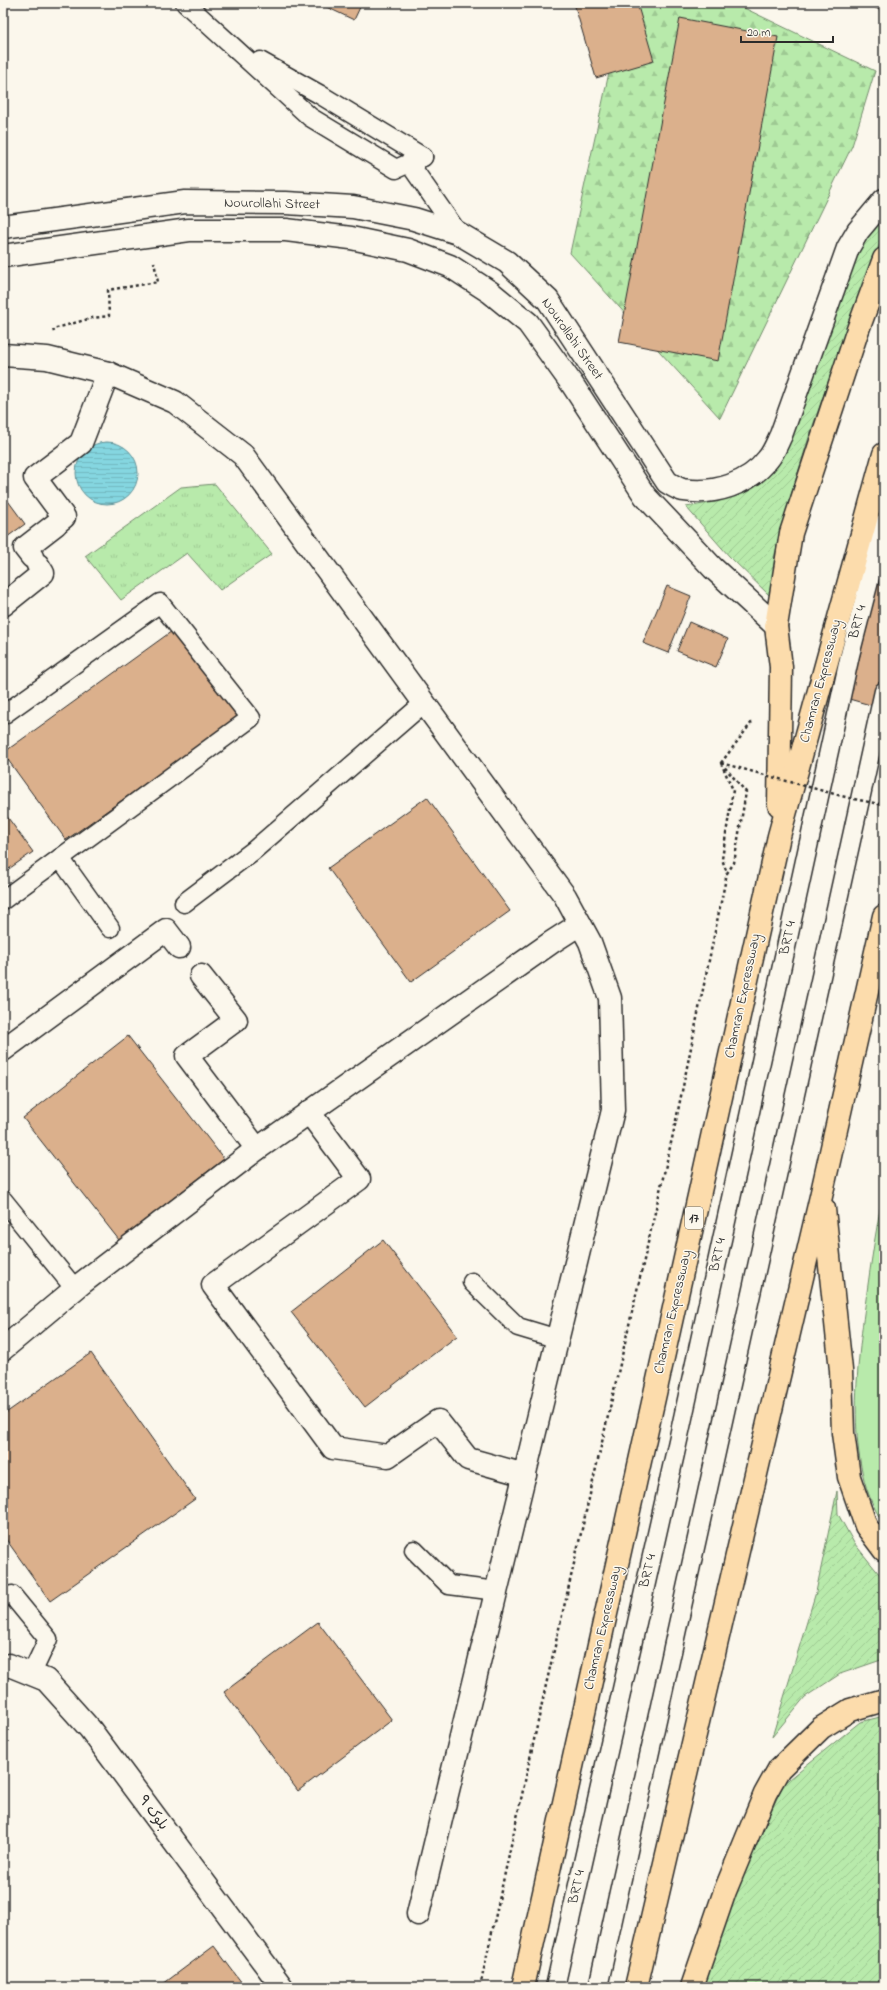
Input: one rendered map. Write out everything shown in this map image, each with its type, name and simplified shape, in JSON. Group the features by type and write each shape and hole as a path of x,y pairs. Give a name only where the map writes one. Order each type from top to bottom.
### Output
{"highway":[{"path":"779,836 781,667 776,626 790,533 856,335 884,258"},
{"name":"Chamran Expressway","path":"523,1987 779,836 884,454"},
{"path":"636,1987 882,933 884,916"},
{"path":"822,1192 841,1370 843,1433 849,1477 866,1526 884,1550"},
{"path":"692,1987 725,1891 765,1794 779,1769 821,1728 850,1710 884,1700"}],"street":[{"name":"Nourollahi Street","path":"3,227 185,202 286,203 354,207 414,219 458,233 507,262 548,300 667,482 682,490 716,491 741,481 756,471 769,459 781,435 848,248 858,231 884,200"},
{"name":"Nourollahi Street","path":"3,256 189,230 286,230 351,238 408,250 450,266 490,292 528,323 572,384 645,496 713,568 776,626"},
{"path":"490,292 507,262"},
{"path":"3,355 47,358 108,374 175,402 243,455 565,896 590,942 610,998 613,1110 418,1914"},
{"path":"3,605 43,573 25,548 64,517 35,478 81,443 108,374"},
{"path":"3,1348 75,1289 257,1149 552,942 580,924"},
{"path":"3,1050 166,930 179,946"},
{"path":"201,976 236,1020 187,1056 257,1149"},
{"path":"309,1112 359,1179 213,1285 333,1448 388,1456 438,1421 468,1459 525,1475"},
{"name":"بلوک ۹","path":"3,1667 8,1665 46,1680 90,1729 282,1987"}],"lane":[{"path":"185,3 310,117 396,169 423,157 319,94 235,48"},
{"path":"409,163 458,233"},
{"name":"BRT 4","path":"555,1987 679,1436 850,655 884,523"},
{"path":"3,715 160,603 250,718 3,900"},
{"path":"598,1987 884,691"},
{"path":"184,903 253,851 424,703"},
{"path":"60,858 110,928"},
{"path":"3,1200 75,1289"},
{"path":"472,1282 518,1327 558,1339"},
{"path":"414,1550 449,1584 497,1590"},
{"path":"12,1595 48,1639 31,1674"}],"path":[{"path":"54,338 53,329 92,318 109,316 108,290 158,282"},
{"path":"721,763 756,717"},
{"path":"721,763 733,790 722,859 727,873"},
{"path":"480,1987 546,1685 674,1130 727,873 734,863 746,792 721,763"},
{"path":"721,763 849,798 884,805"}],"green space":[{"path":"624,3 743,3 742,7 875,71 852,146 720,418 570,253"},
{"path":"884,212 884,233 852,314 809,437 784,518 775,554 771,597 729,556 686,507 731,498 741,494 760,482 770,473 859,250"},
{"path":"215,484 272,554 220,590 187,553 121,600 85,556 181,487"},
{"path":"884,1188 884,1524 871,1500 863,1474 858,1445 856,1414 859,1354 872,1257"},
{"path":"837,1491 838,1514 854,1543 884,1580 884,1659 840,1674 805,1697 772,1737 816,1592"},
{"path":"884,1716 884,1987 702,1987 750,1856 784,1783 860,1722"}],"water":[{"path":"107,442 119,444 129,451 136,461 138,473 136,485 129,495 119,502 107,504 95,502 85,495 78,485 76,473 78,461 85,451 95,444"}],"building":[{"path":"318,3 362,3 354,20"},
{"path":"574,3 637,3 654,61 596,78"},
{"path":"865,3 884,3 884,12"},
{"path":"680,18 778,37 718,361 619,342"},
{"path":"3,494 25,524 3,540"},
{"path":"884,558 884,668 874,706 849,699"},
{"path":"667,586 691,596 668,653 643,643"},
{"path":"689,622 728,639 716,667 677,651"},
{"path":"179,626 243,714 66,840 3,753"},
{"path":"427,797 510,911 411,982 328,868"},
{"path":"3,811 33,852 3,873"},
{"path":"128,1036 224,1159 119,1240 23,1118"},
{"path":"383,1240 457,1336 365,1407 291,1312"},
{"path":"91,1353 195,1499 50,1601 3,1535 3,1415"},
{"path":"318,1622 392,1720 298,1791 224,1692"},
{"path":"214,1946 245,1987 159,1987"}]}
